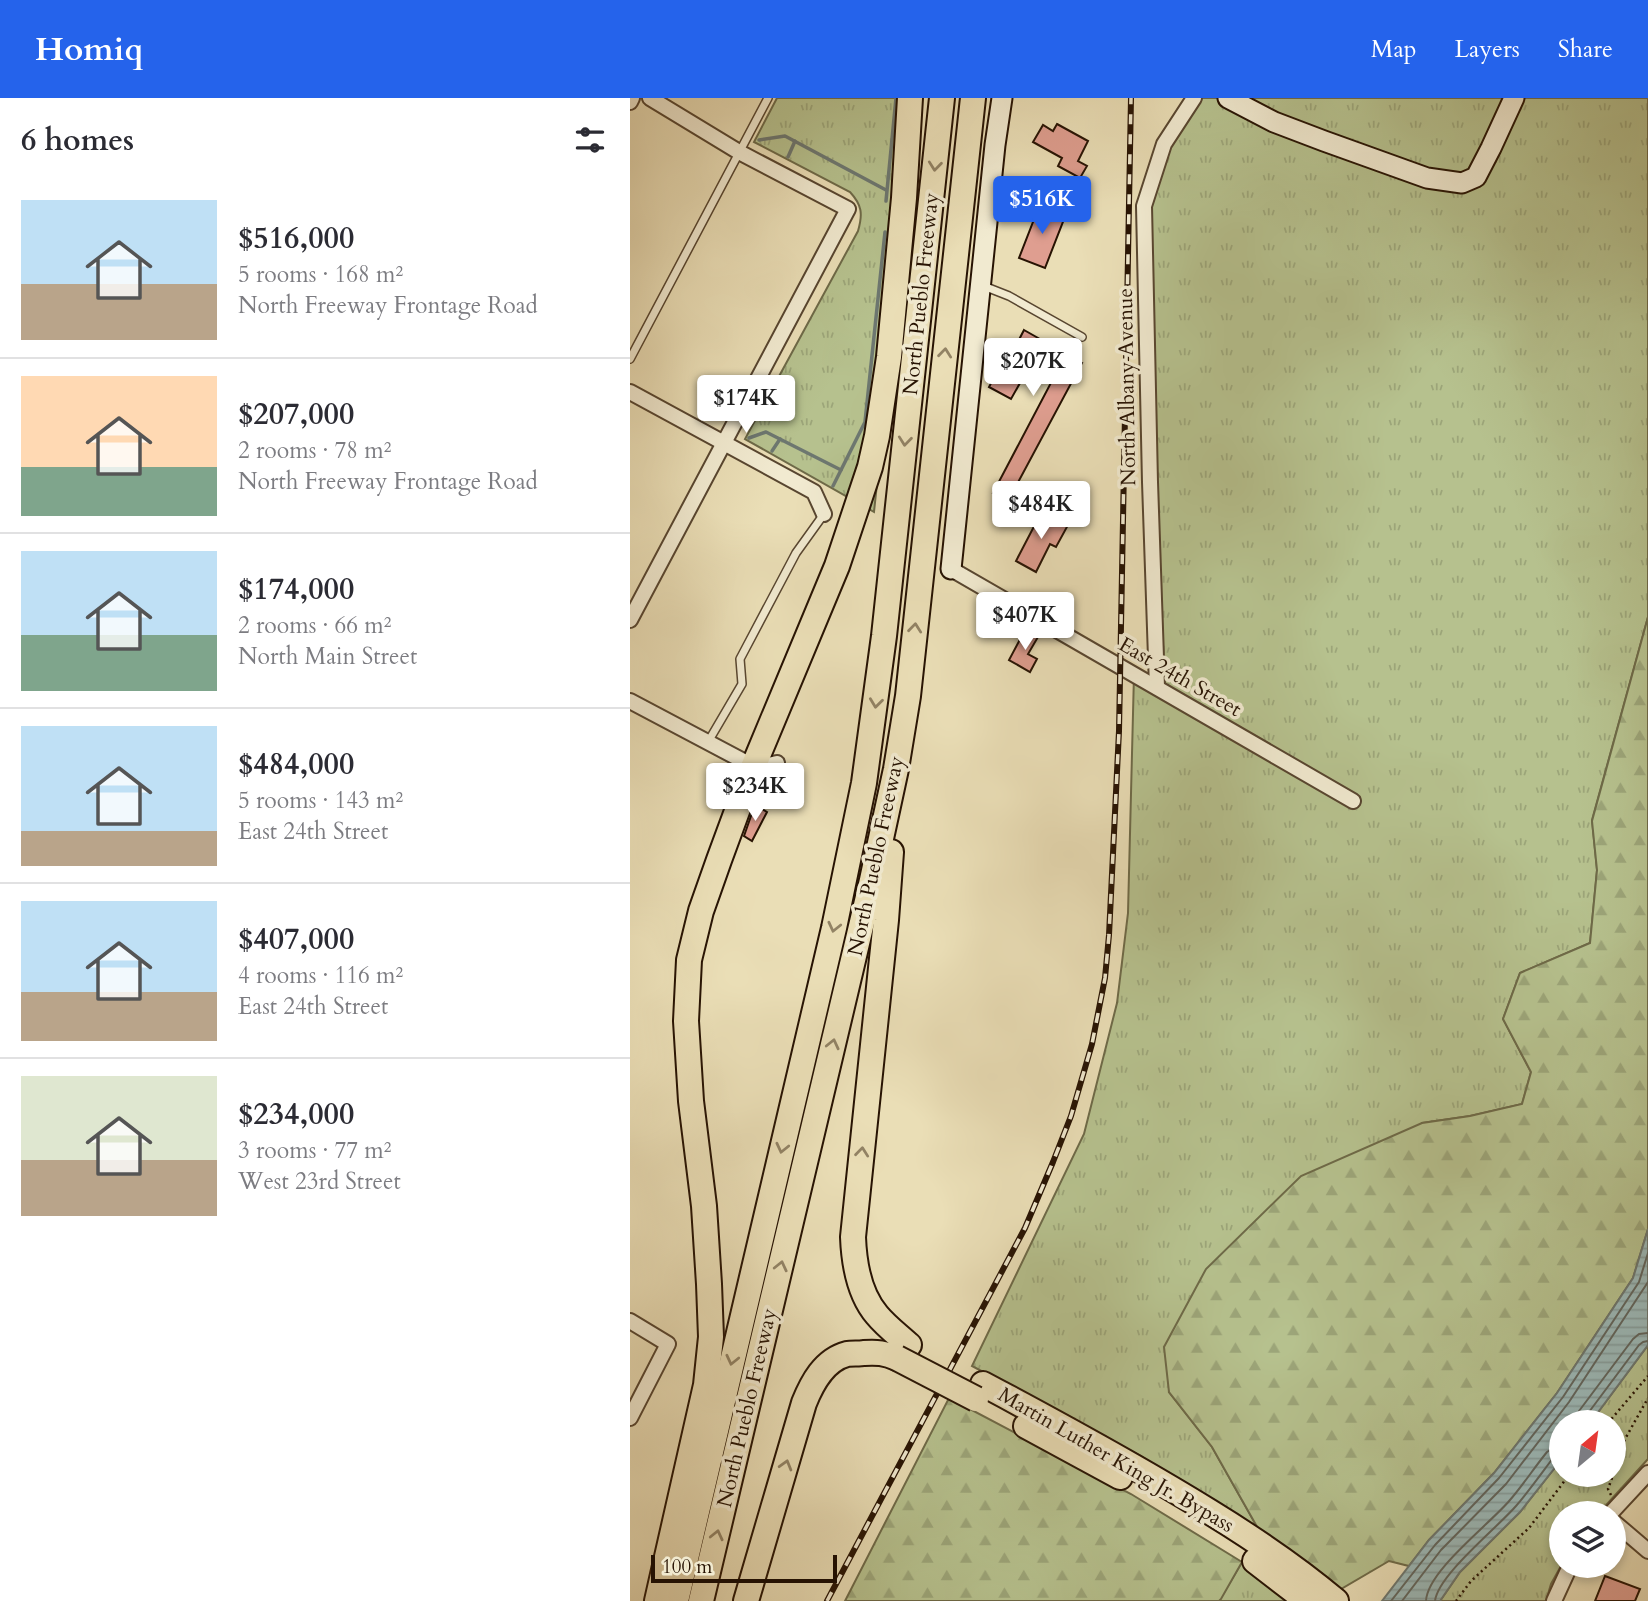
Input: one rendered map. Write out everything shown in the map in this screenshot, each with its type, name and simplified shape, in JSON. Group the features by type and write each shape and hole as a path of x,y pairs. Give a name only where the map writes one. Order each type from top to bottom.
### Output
{"highway":[{"path":"657,1601 706,1385 711,1337 704,1206 691,1101 686,1021 689,960 701,911 766,764 870,467 889,357 903,212 910,98"},
{"name":"North Pueblo Freeway","path":"676,1601 834,928 864,783 886,622 942,98"},
{"name":"North Pueblo Freeway","path":"701,1601 896,769 908,696 973,98"},
{"name":"Martin Luther King Jr. Bypass","path":"896,769 886,920 853,1237 854,1259 865,1295 875,1312 890,1328 903,1351 979,1392 1179,1511 1251,1547 1336,1601"},
{"path":"746,1601 804,1403 818,1375 847,1354 903,1351"},
{"name":"Martin Luther King Jr. Bypass","path":"1251,1547 1307,1601"}],"street":[{"path":"630,620 848,209 739,152 650,98"},
{"path":"951,569 1002,98"},
{"name":"North Albany Avenue","path":"1157,687 1144,206 1164,144 1194,98"},
{"path":"1228,98 1274,122 1324,141 1427,178 1462,183 1476,177 1514,98"},
{"path":"630,392 814,492 824,514"},
{"name":"East 24th Street","path":"951,569 1353,801"},
{"path":"630,701 749,764 766,764"},
{"path":"630,1321 668,1344 630,1418"},
{"path":"1622,1501 1648,1473"},
{"path":"1626,1533 1648,1552"},
{"path":"1554,1601 1565,1578"}],"lane":[{"path":"630,359 768,98"},
{"path":"980,285 1009,296 1082,337"},
{"path":"708,742 742,684 740,659 796,553 824,514"}],"path":[{"path":"1619,1410 1648,1376"},
{"path":"1626,1437 1648,1398"},
{"path":"1456,1601 1471,1581 1529,1528 1559,1488"}],"green space":[{"path":"777,98 918,98 874,512 745,439 858,231 861,220 859,206 850,192 754,142"},
{"path":"1194,98 1648,98 1648,617 1592,820 1597,870 1590,943 1520,973 1503,1019 1531,1072 1522,1104 1422,1123 1169,1392 1212,1447 1260,1532 1141,1456 972,1366 1084,1134 1117,1003 1128,913 1134,674 1156,687 1144,206 1164,144"},
{"path":"1648,617 1648,1229 1633,1278 1557,1393 1494,1473 1429,1540 1409,1566 1389,1561 1341,1589 1260,1532 1212,1447 1169,1392 1164,1347 1206,1269 1301,1176 1422,1123 1522,1104 1531,1072 1503,1019 1520,973 1590,943 1597,870 1592,821"},
{"path":"1648,1345 1648,1459 1626,1483 1626,1410 1600,1410"},
{"path":"949,1398 1131,1494 1242,1562 1221,1599 845,1601"},
{"path":"1549,1475 1549,1488 1622,1488 1610,1501 1549,1501 1549,1578 1554,1578 1546,1601 1440,1601 1460,1572 1520,1512"},
{"path":"1242,1562 1288,1601 1219,1601"}],"water":[{"path":"1648,1229 1648,1345 1600,1410 1549,1410 1549,1475 1520,1512 1460,1572 1440,1601 1382,1601 1429,1540 1494,1473 1557,1393 1633,1278"}],"building":[{"path":"1057,124 1088,141 1078,161 1087,166 1080,178 1058,166 1062,158 1033,142 1043,125 1053,131"},
{"path":"1040,204 1066,214 1045,268 1019,258"},
{"path":"1024,330 1082,363 1008,501 993,493 1053,379 1029,367 1011,399 989,387 1005,357 1009,359"},
{"path":"1042,511 1068,525 1056,547 1050,544 1036,572 1016,561"},
{"path":"1025,630 1038,637 1028,654 1037,659 1030,672 1009,660"},
{"path":"757,806 767,812 752,841 744,836"},
{"path":"1604,1578 1640,1589 1635,1601 1595,1601"}],"waterway":[{"path":"886,201 896,98"},
{"path":"759,140 785,136 886,190"},
{"path":"788,157 795,141"},
{"path":"833,486 865,422 885,232"},
{"path":"749,438 766,432 841,470"},
{"path":"772,451 780,439"}],"railway":[{"path":"827,1601 1025,1228 1071,1116 1092,1044 1105,978 1109,935 1119,731 1131,98"}]}
